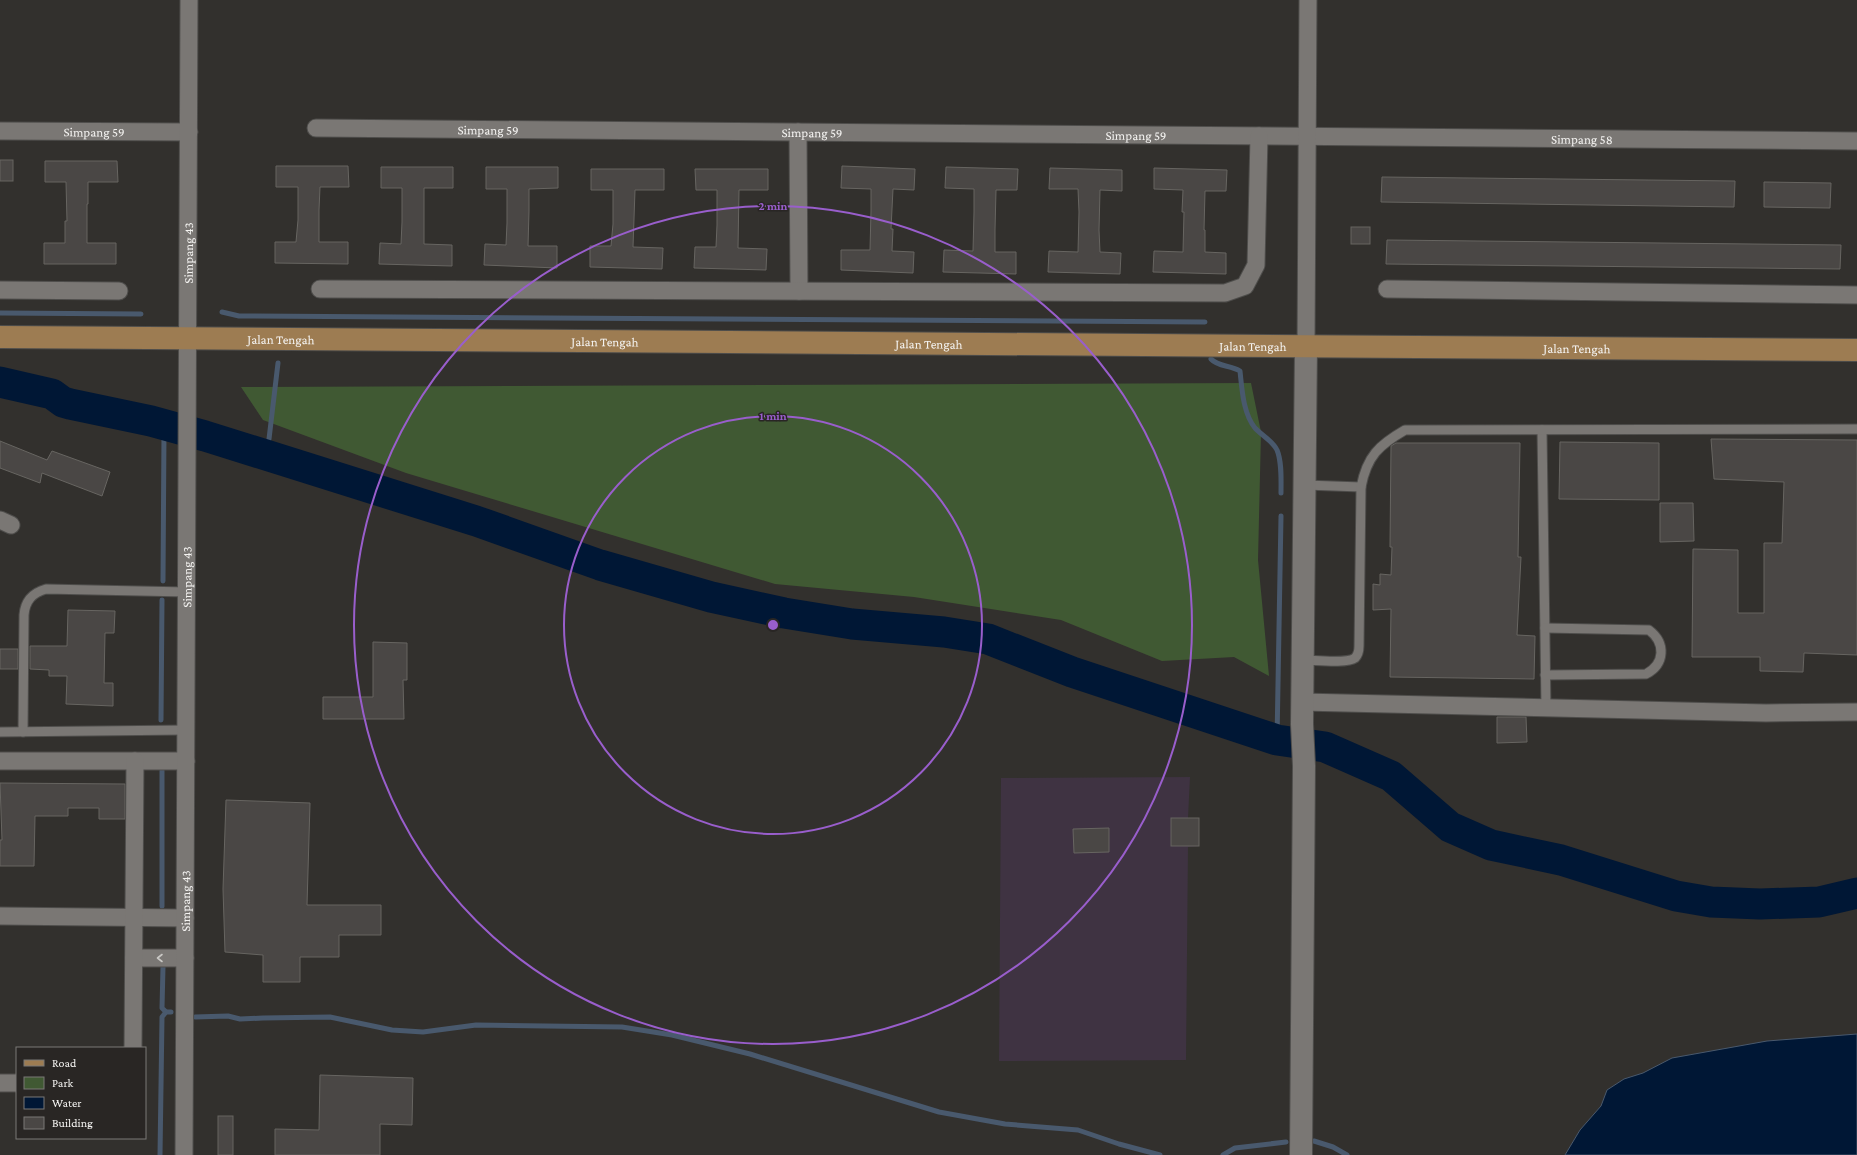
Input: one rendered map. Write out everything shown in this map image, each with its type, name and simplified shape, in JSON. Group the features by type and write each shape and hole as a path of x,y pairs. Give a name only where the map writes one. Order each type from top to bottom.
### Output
{"main road":[{"name":"Jalan Tengah","path":"0,337 1857,350"}],"street":[{"name":"Simpang 43","path":"184,1155 189,0"},
{"path":"1301,1155 1304,766 1302,702 1308,0"},
{"name":"Simpang 59","path":"316,128 1307,136"},
{"name":"Simpang 59","path":"0,131 188,132"},
{"path":"798,132 799,291"},
{"path":"320,289 1225,294 1245,286 1256,265 1259,136"},
{"name":"Simpang 58","path":"1307,136 1857,141"},
{"path":"1387,289 1857,295"},
{"path":"0,290 119,291"},
{"path":"1302,702 1766,713 1857,712"},
{"path":"0,761 186,761"},
{"path":"134,1047 135,761"},
{"path":"0,916 185,918"},
{"path":"134,958 185,958"},
{"path":"0,1083 16,1083"}],"lane":[{"path":"1303,660 1350,660 1354,658 1359,651 1361,487 1364,470 1372,455 1387,440 1405,430 1857,429"},
{"path":"1542,430 1546,708"},
{"path":"1304,485 1361,487"},
{"path":"23,732 24,608 32,595 46,589 187,592"},
{"path":"1545,628 1649,630 1659,641 1661,648 1661,658 1658,665 1646,674 1545,675"},
{"path":"0,732 186,730"}],"shaded area":[{"path":"1190,777 1188,818 1199,818 1199,846 1188,847 1186,1060 999,1061 1001,778"}],"green space":[{"path":"1251,383 1261,432 1258,560 1269,676 1234,657 1162,661 1061,620 914,597 775,584 406,473 263,420 241,387"}],"water":[{"path":"1857,1034 1857,1155 1565,1155 1580,1130 1601,1106 1607,1090 1624,1079 1643,1073 1672,1058 1767,1041"}],"building":[{"path":"0,160 13,160 13,181 0,181"},
{"path":"45,161 117,161 118,182 88,182 87,204 87,243 116,243 116,264 44,264 44,243 65,243 65,221 67,221 66,182 45,182"},
{"path":"276,166 348,166 349,187 320,187 319,242 348,242 348,264 275,263 275,242 296,242 298,220 298,187 276,187"},
{"path":"842,166 915,169 914,190 893,189 891,229 893,229 892,251 914,252 913,273 841,270 841,250 870,250 871,211 871,189 841,188"},
{"path":"381,167 453,167 453,188 424,188 424,244 452,245 452,266 379,264 380,243 401,244 402,222 402,188 381,188"},
{"path":"486,167 558,167 558,188 529,189 528,246 557,246 557,268 484,265 485,244 506,245 507,223 507,189 486,189"},
{"path":"946,167 1018,169 1017,190 996,190 995,230 995,252 1016,252 1016,274 943,272 944,250 973,251 974,189 945,188"},
{"path":"1050,168 1122,170 1122,191 1100,190 1099,230 1100,252 1121,253 1120,274 1048,272 1049,251 1078,252 1079,212 1078,189 1049,189"},
{"path":"1154,168 1227,170 1226,191 1205,191 1204,230 1205,252 1226,253 1226,274 1153,272 1154,251 1183,252 1184,212 1182,212 1183,190 1154,189"},
{"path":"591,169 664,169 664,190 635,190 633,247 663,248 662,269 590,267 590,246 611,246 613,224 613,190 591,190"},
{"path":"695,169 768,169 768,190 739,190 738,248 767,249 766,270 694,268 695,247 716,247 717,225 717,190 696,190"},
{"path":"1382,177 1735,181 1734,207 1381,202"},
{"path":"1764,182 1831,183 1830,208 1764,207"},
{"path":"1351,227 1370,227 1370,244 1351,244"},
{"path":"1387,240 1841,245 1840,269 1386,264"},
{"path":"1711,439 1857,440 1857,655 1804,653 1803,672 1760,671 1760,657 1692,657 1693,549 1738,550 1738,613 1764,613 1764,543 1782,543 1784,482 1714,479"},
{"path":"0,441 47,460 52,451 110,472 102,496 42,473 40,483 0,468"},
{"path":"1560,442 1659,443 1659,500 1559,499"},
{"path":"1396,443 1520,443 1518,557 1521,557 1517,635 1535,636 1534,679 1390,677 1391,609 1373,610 1373,584 1380,585 1380,574 1391,575 1391,446"},
{"path":"1660,503 1693,503 1694,541 1660,542"},
{"path":"68,610 115,611 114,633 105,633 104,683 113,683 113,706 66,704 67,676 49,676 49,670 30,669 30,646 67,646"},
{"path":"373,642 407,643 407,680 403,680 404,719 323,719 323,697 373,697"},
{"path":"0,649 18,649 18,669 0,669"},
{"path":"1497,717 1526,717 1527,742 1497,743"},
{"path":"0,783 125,784 125,819 99,819 99,808 68,808 68,816 35,816 34,866 0,866 0,840 2,840"},
{"path":"226,800 310,803 307,905 381,905 381,935 339,935 339,957 300,957 300,982 263,982 263,955 225,952 223,889"},
{"path":"1171,818 1199,818 1199,846 1171,846"},
{"path":"1109,828 1109,852 1074,853 1073,829"},
{"path":"320,1075 413,1078 412,1125 380,1124 380,1155 275,1155 275,1129 319,1130"},
{"path":"218,1116 233,1116 233,1155 218,1155"}],"waterway":[{"path":"222,312 239,316 1205,322"},
{"path":"0,313 141,314"},
{"path":"1211,359 1214,362 1240,371 1242,393 1251,422 1255,428 1272,443 1279,455 1281,493"},
{"path":"263,456 269,439 278,363"},
{"path":"0,382 52,394 63,402 70,404 151,421 205,436 476,521 600,565 711,597 784,613 852,624 944,632 988,639 1072,672 1277,740 1325,747 1391,776 1450,827 1491,845 1561,860 1676,896 1711,902 1760,904 1819,902 1857,893"},
{"path":"163,581 164,433 166,425"},
{"path":"1277,740 1281,516"},
{"path":"161,720 162,600"},
{"path":"162,771 162,906"},
{"path":"163,967 162,1008 166,1012"},
{"path":"160,1155 162,1017 166,1012 171,1012"},
{"path":"195,1017 228,1016 240,1019 330,1017 392,1030 423,1032 476,1025 622,1027 672,1035 750,1054 939,1112 1005,1124 1078,1130 1119,1144 1160,1155"},
{"path":"1314,1141 1333,1147 1347,1155"},
{"path":"1223,1155 1235,1148 1286,1142"}]}
